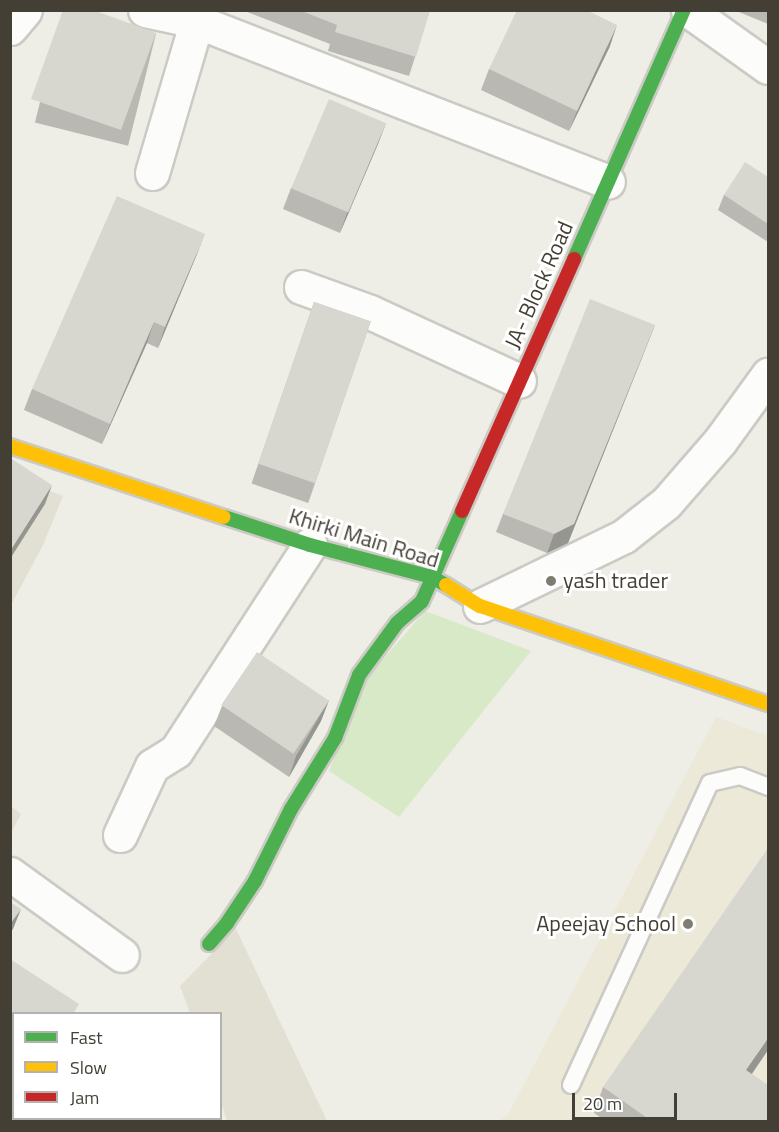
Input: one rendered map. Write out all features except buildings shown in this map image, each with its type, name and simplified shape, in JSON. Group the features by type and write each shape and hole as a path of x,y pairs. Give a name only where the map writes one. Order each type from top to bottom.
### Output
{"street":[{"path":"10,28 26,10"},
{"path":"145,10 198,16 608,182"},
{"path":"686,10 768,67"},
{"name":"JA- Block Road","path":"209,944 227,923 255,881 291,809 335,738 359,675 398,623 422,601 686,10"},
{"path":"152,173 198,16"},
{"path":"301,287 370,312 519,381"},
{"path":"480,606 624,536 666,502 720,441 768,375"},
{"name":"Khirki Main Road","path":"10,446 310,545 432,577 480,606 768,704"},
{"path":"120,835 152,766 176,751 310,545"},
{"path":"10,874 122,956"}],"lane":[{"path":"571,1085 710,783 740,776 768,787"}],"shaded area":[{"path":"11,476 63,496 43,545 11,605"},
{"name":"Apeejay School","path":"716,717 768,736 768,1121 497,1122 509,1113"},
{"path":"11,806 21,814 11,833"},
{"path":"236,929 327,1121 227,1121 222,1105 222,1012 190,1012 180,986"}],"green space":[{"path":"425,611 531,651 399,817 329,771 365,680"}],"traffic: fast":[{"path":"574,259 684,10"},
{"path":"209,944 227,923 255,881 291,809 335,738 359,675 397,623 422,601 462,511"},
{"path":"224,517 310,545 432,577 446,585"}],"traffic: slow":[{"path":"10,446 224,517"},
{"path":"446,585 480,606 768,704"}],"traffic: jam":[{"path":"462,511 574,259"}],"place":[{"name":"yash trader","path":"551,581"},
{"name":"Apeejay School","path":"688,924"}]}
